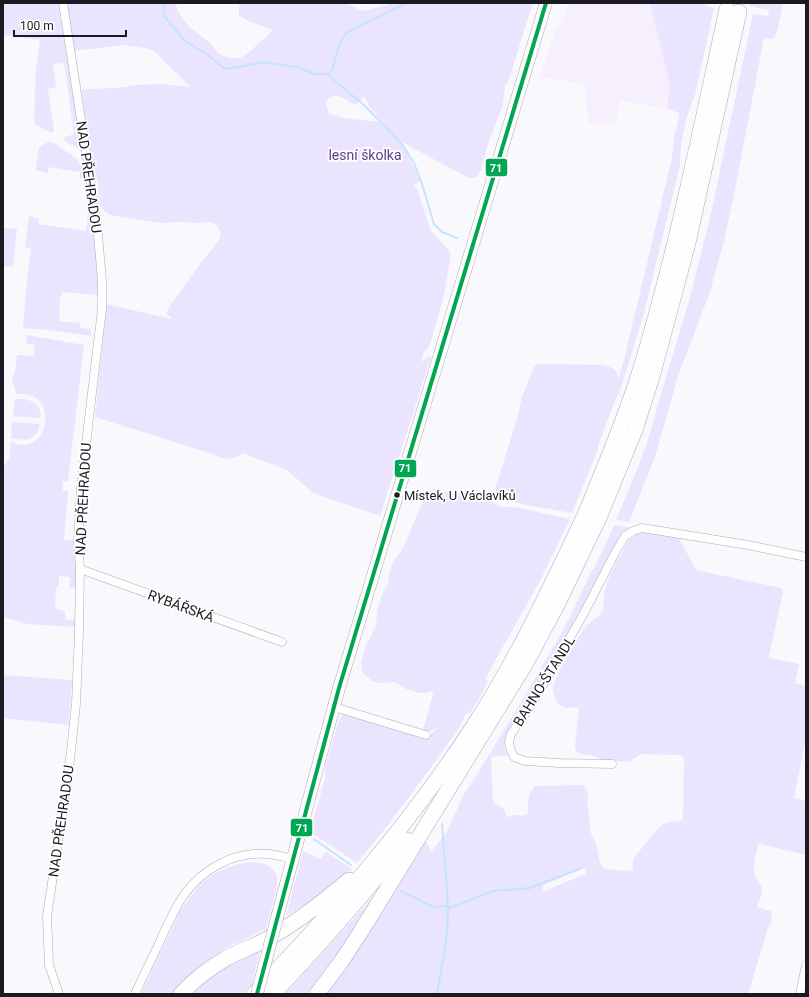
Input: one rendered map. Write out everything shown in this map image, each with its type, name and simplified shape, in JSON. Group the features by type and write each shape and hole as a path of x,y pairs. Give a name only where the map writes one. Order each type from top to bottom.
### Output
{"highway":[{"path":"256,994 320,925 362,876 444,771 505,674 546,597 591,518 636,430 652,377 688,243 733,11"},
{"path":"317,994 360,933 526,664 558,604 591,518"},
{"path":"272,994 329,934 372,884 416,828 466,760"},
{"path":"181,994 202,974 214,966 286,928 313,909 368,862 414,811"}],"main road":[{"path":"256,994 339,688 546,3"}],"street":[{"name":"NAD PŘEHRADOU","path":"59,994 49,965 47,916 64,803 76,704 80,569 78,541 81,489 102,309 102,281 97,223 63,3"},
{"name":"BAHNO-ŠTANDL","path":"612,764 525,761 514,757 509,742 511,734 532,704 583,616 624,536 642,528 748,545 806,557"},
{"name":"RYBÁŘSKÁ","path":"80,569 282,642"},
{"path":"334,707 426,735"},
{"path":"135,994 176,907 189,888 201,876 217,865 233,858 268,854 293,859"},
{"path":"800,994 806,965"}],"shaded area":[{"path":"569,3 650,3 670,84 667,109 619,100 616,124 589,123 584,84 540,77 557,26 559,26 563,21"}],"green space":[{"path":"3,3 58,3 82,151 64,139 65,137 74,134 64,63 53,64 56,87 48,89 54,130 52,133 34,124 36,67 40,40 3,35"},
{"name":"lesní školka","path":"67,3 176,3 177,9 184,21 211,44 217,52 228,58 240,58 256,46 273,30 246,20 239,15 240,3 346,3 362,11 388,5 389,3 533,3 507,85 505,83 502,107 488,144 481,170 476,177 467,177 401,141 388,129 369,106 364,96 355,104 350,103 338,96 329,98 326,103 329,114 344,118 379,122 403,145 420,181 413,185 417,189 431,231 451,254 443,300 429,347 423,353 422,362 428,357 431,357 380,516 313,493 287,470 243,453 236,457 225,459 95,417 106,304 172,319 167,314 170,306 219,240 221,235 217,226 212,222 160,223 110,215 104,211 100,205 98,183 86,124 83,89 118,88 137,85 161,84 191,87 150,49 124,45 74,51"},
{"path":"650,3 707,3 706,6 714,8 695,95 687,116 681,144 680,165 643,317 619,394 616,398 598,446 598,450 572,513 505,500 498,495 495,489 517,419 522,397 534,367 539,364 608,366 615,370 618,379 623,364 672,158 674,137 680,113 667,109 670,84"},
{"path":"750,3 783,3 777,32 773,39 764,38 724,241 710,292 679,373 655,457 629,522 616,520 640,463 650,434 689,301 710,218 753,14 768,16 769,10 749,6"},
{"path":"51,142 77,159 86,173 95,219 99,278 98,295 62,292 62,296 60,296 59,321 80,323 80,328 91,329 91,336 23,328 31,249 25,248 29,216 39,219 38,224 86,231 90,202 86,182 84,179 80,178 80,172 49,167 47,173 36,169 39,148 46,143"},
{"path":"3,228 17,229 13,266 11,267 3,266"},
{"path":"27,335 84,345 68,481 63,481 63,491 68,491 64,540 78,541 76,588 69,588 70,577 59,576 59,587 56,587 55,609 65,611 65,620 75,620 75,627 28,624 3,617 3,467 9,459 11,442 23,445 32,443 43,431 45,422 45,413 42,405 37,399 29,395 16,394 12,381 17,355 34,356 35,345 26,344"},
{"path":"15,399 33,402 39,408 41,418 13,416"},
{"path":"12,422 40,424 36,434 33,437 21,440 11,438"},
{"path":"434,489 492,502 501,507 515,507 570,519 541,579 485,679 488,682 472,710 468,714 465,714 461,725 423,778 357,863 310,832 325,779 325,768 340,717 344,714 422,736 424,740 439,727 428,732 423,730 434,691 420,693 406,689 395,682 378,683 372,681 363,673 361,662 365,648 376,625 377,611 381,597 389,581 392,563 403,548 425,496"},
{"path":"614,525 632,528 523,713 506,737 504,747 508,755 491,757 493,802 504,809 507,817 514,815 521,816 528,813 529,797 535,786 584,786 588,794 587,806 589,812 590,831 596,844 600,863 604,869 626,871 633,870 633,859 659,827 665,823 683,820 684,758 680,755 641,754 629,762 601,759 591,755 581,754 576,751 575,746 579,709 575,707 564,708 559,704 554,696 553,690 566,658 586,626 602,612 605,588 610,575 628,541 636,534 654,533 679,538 696,570 781,588 783,592 769,656 770,658 799,664 795,683 806,686 806,738 794,798 806,801 806,855 760,844 758,845 754,868 756,878 762,888 762,892 757,907 771,911 772,920 768,928 748,994 324,994 425,839 431,852 447,832 463,796 555,644 596,565","holes":["585,869 585,874 543,892 543,885"]},
{"path":"3,675 72,680 69,725 3,718"},
{"path":"303,851 320,859 326,852 352,869 328,891 286,916"},
{"path":"252,862 262,863 268,866 274,871 277,877 275,896 266,929 222,950 196,969 172,994 141,994 180,911 201,883 215,873 224,869 238,864"},
{"path":"373,897 340,950 307,994 285,994 308,969"},
{"path":"262,944 252,984 242,994 188,994 201,981"}],"waterway":[{"path":"166,3 163,11 165,17 185,41 205,53 222,67 228,69 263,62 296,67 315,74 327,74 332,71 339,45 347,32 406,3"},
{"path":"327,74 364,105 402,144 414,163 434,224 442,232 457,238"},
{"path":"437,994 446,941 448,919 442,824"},
{"path":"314,839 351,865"},
{"path":"447,909 493,891 530,888 582,868"},
{"path":"401,891 433,907 447,906"}],"transit line":[{"name":"71","path":"257,994 339,688 546,3"}],"place":[{"name":"Místek, U Václavíků","path":"397,495"}]}
